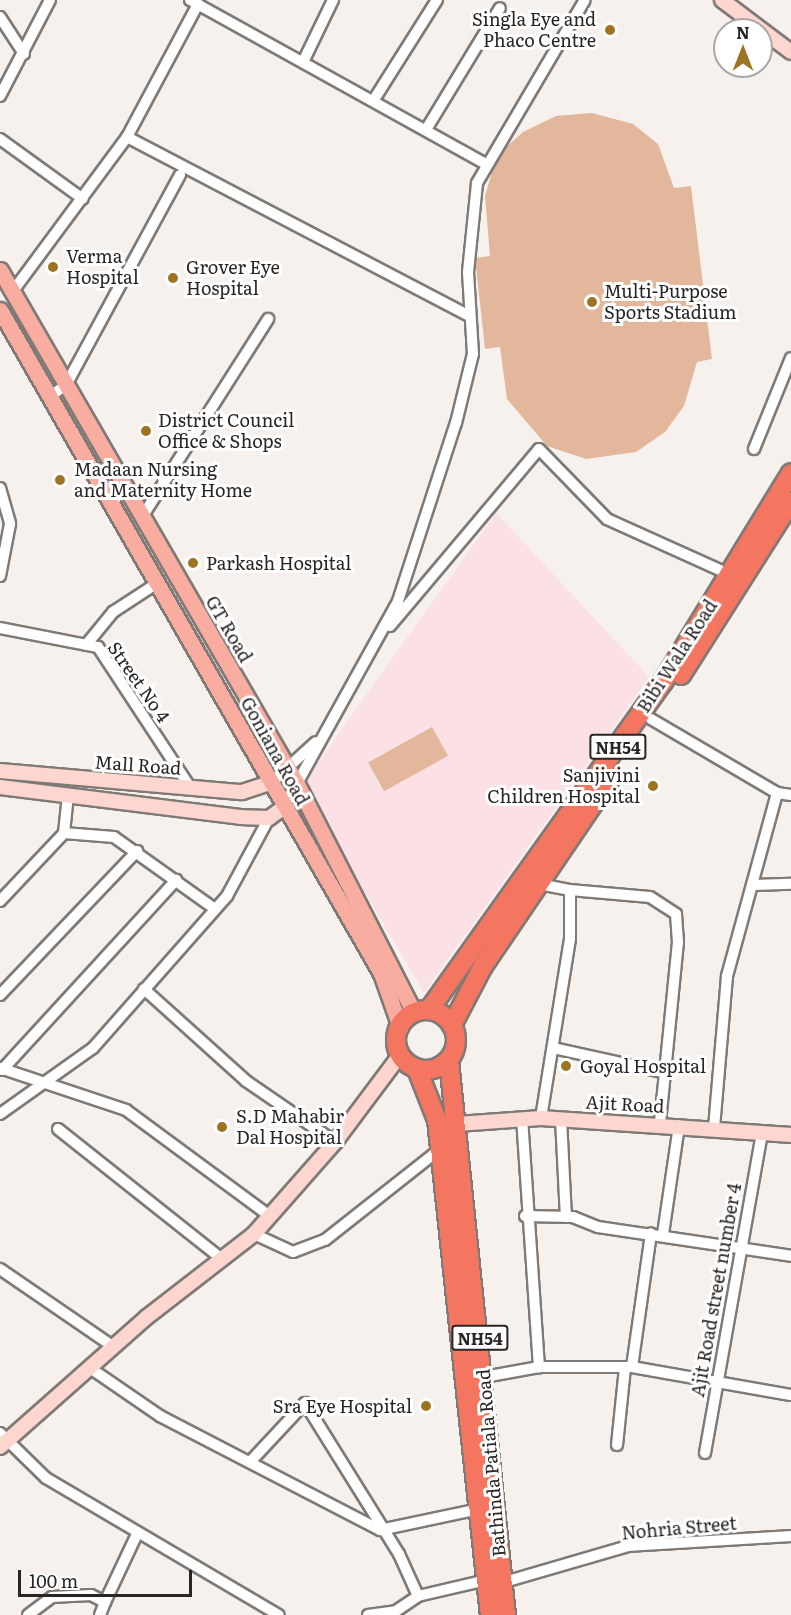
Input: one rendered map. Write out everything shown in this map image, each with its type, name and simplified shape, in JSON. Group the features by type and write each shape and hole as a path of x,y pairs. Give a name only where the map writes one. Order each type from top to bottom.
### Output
{"highway":[{"name":"Bibi Wala Road","path":"421,1012 737,578 791,472"},
{"name":"NH54","path":"448,1060 456,1044 452,1025 483,966 651,718 737,578 790,506"},
{"name":"NH54","path":"400,1027 421,1012"},
{"path":"421,1012 452,1025"},
{"path":"400,1027 400,1055"},
{"name":"NH54","path":"400,1055 417,1070 437,1120 480,1509 494,1581 490,1615"},
{"path":"417,1070 448,1060"},
{"name":"Bathinda Patiala Road","path":"448,1060 484,1377 494,1581 506,1615"}],"main road":[{"name":"GT Road","path":"0,270 284,767 297,784 421,1012"},
{"name":"Goniana Road","path":"0,310 381,973 400,1027"}],"street":[{"path":"0,96 24,54 50,0"},
{"path":"304,60 333,0"},
{"path":"375,98 436,0"},
{"path":"0,1114 47,1083 93,1048 215,909 269,818 284,807 319,740 398,601 456,423 473,354 470,316 469,224 486,164 585,0"},
{"path":"13,291 127,137 194,2 375,98 486,164"},
{"path":"730,3 791,52"},
{"path":"427,128 500,8"},
{"path":"0,17 24,54"},
{"path":"127,137 470,316"},
{"path":"0,139 82,199"},
{"path":"50,397 66,385 180,175"},
{"path":"142,517 268,319"},
{"path":"754,449 791,358"},
{"path":"373,646 539,449 607,519 737,578"},
{"path":"0,488 5,522 0,576"},
{"path":"86,645 113,612 156,584"},
{"name":"Street No 4","path":"0,627 98,647 190,787"},
{"path":"651,718 777,793 791,795"},
{"path":"272,783 284,767 319,740"},
{"name":"Mall Road","path":"0,771 242,792 272,783"},
{"name":"Mall Road","path":"0,787 269,818"},
{"path":"714,1128 727,976 754,885 758,850 777,793"},
{"path":"0,902 64,833 68,794"},
{"path":"64,833 114,837 137,850 215,909"},
{"path":"0,995 137,850"},
{"path":"176,880 1,1069 126,1110 270,1216"},
{"path":"539,884 570,890 650,897 676,914 678,942 662,1072 660,1123"},
{"path":"754,885 791,884"},
{"path":"541,1118 570,938 570,890"},
{"path":"144,989 246,1081 335,1142"},
{"path":"553,1048 662,1072"},
{"path":"279,1615 46,1478 3,1440 254,1233 335,1142 400,1055"},
{"path":"522,1118 525,1216 539,1367"},
{"name":"Ajit Road","path":"457,1124 541,1118 660,1123 791,1135"},
{"path":"561,1119 566,1217"},
{"path":"663,1234 679,1125"},
{"path":"58,1129 222,1259"},
{"name":"Ajit Road street number 4","path":"705,1453 715,1384 762,1133"},
{"path":"254,1233 293,1252 325,1240 439,1150"},
{"path":"525,1216 566,1217 791,1256"},
{"path":"617,1445 651,1233"},
{"path":"0,1269 114,1347"},
{"path":"484,1377 539,1367 629,1367 715,1384 791,1395"},
{"path":"90,1368 160,1416 380,1530 480,1509"},
{"path":"250,1462 305,1403 418,1596 397,1613 368,1615"},
{"path":"100,1615 138,1532"},
{"name":"Nohria Street","path":"418,1596 494,1581 628,1546 791,1536"},
{"path":"27,1615 52,1597 91,1595 105,1602"}],"shaded area":[{"name":"Multi-Purpose Sports Stadium","path":"592,113 633,124 658,144 674,188 691,186 712,359 697,362 684,406 665,432 636,452 586,459 547,446 507,399 500,347 485,349 475,258 490,256 485,196 497,155 523,132 556,116"},
{"path":"496,513 649,677 424,993 302,785"},
{"path":"432,727 448,756 384,791 368,762"}],"place":[{"name":"Singla Eye and Phaco Centre","path":"610,30"},
{"name":"Verma Hospital","path":"53,267"},
{"name":"Grover Eye Hospital","path":"173,278"},
{"name":"Multi-Purpose Sports Stadium","path":"592,302"},
{"name":"District Council Office & Shops","path":"146,431"},
{"name":"Madaan Nursing and Maternity Home","path":"60,480"},
{"name":"Parkash Hospital","path":"193,563"},
{"name":"Sanjivini Children Hospital","path":"653,786"},
{"name":"Goyal Hospital","path":"566,1066"},
{"name":"S.D Mahabir Dal Hospital","path":"222,1127"},
{"name":"Sra Eye Hospital","path":"426,1406"}]}
